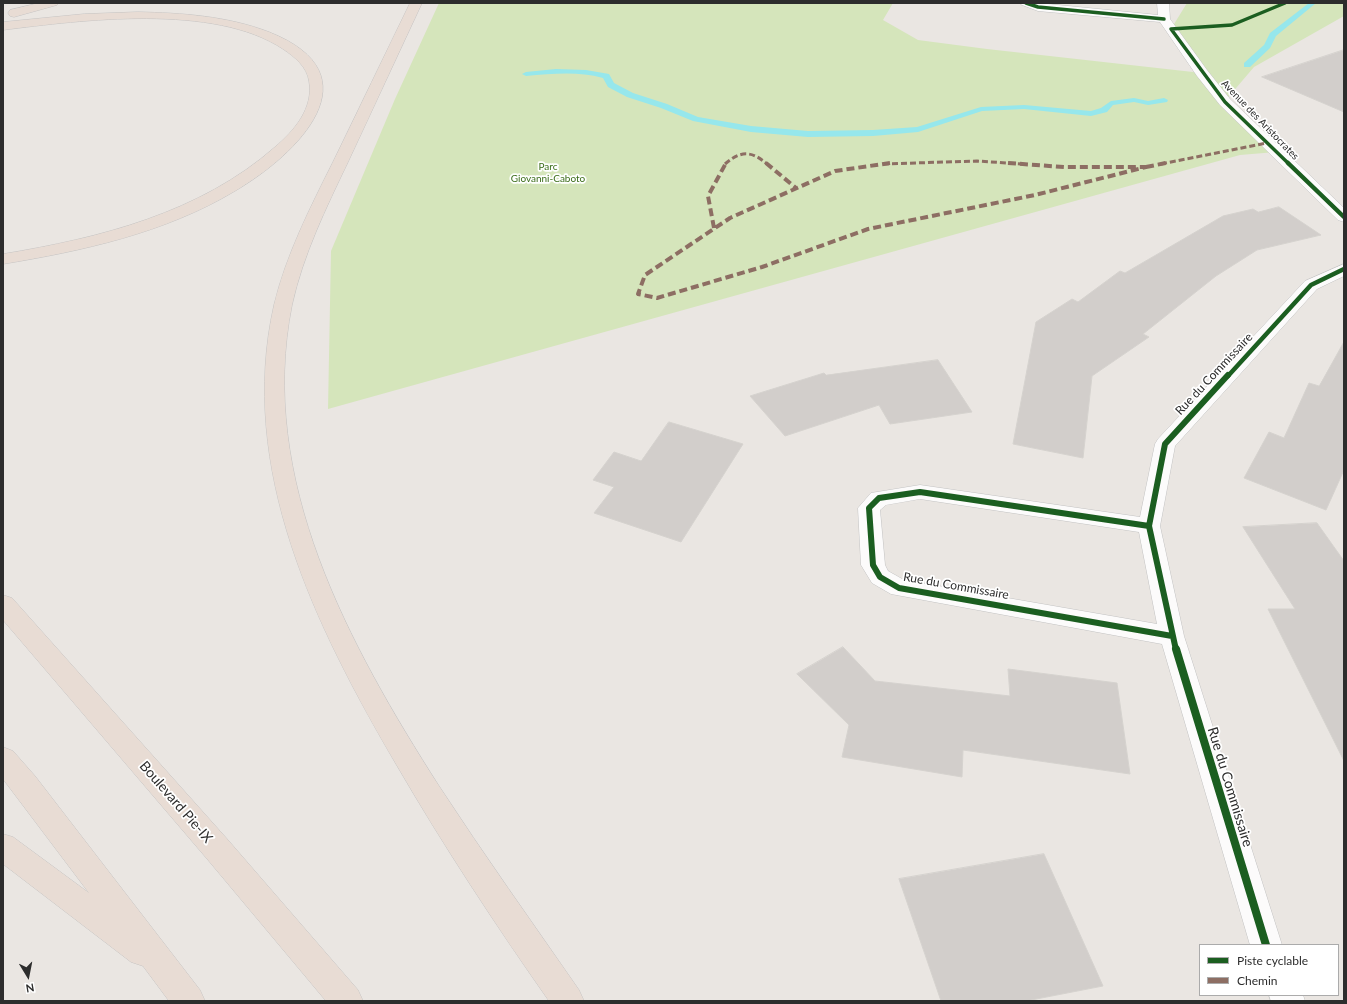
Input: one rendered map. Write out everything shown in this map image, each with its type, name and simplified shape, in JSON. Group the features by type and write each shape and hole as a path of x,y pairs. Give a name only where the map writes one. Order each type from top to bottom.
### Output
{"highway":[{"path":"3,15 53,3"},
{"path":"416,3 308,232 291,279 284,304 275,366 276,426 281,464 298,538 315,584 360,678 440,811 568,1001"},
{"path":"3,26 71,18 134,14 184,17 222,23 261,33 292,49 300,55 312,71 317,89 310,116 297,136 260,170 225,192 175,214 127,230 45,252 3,259"},
{"name":"Boulevard Pie-IX","path":"3,604 208,838 347,1001"},
{"path":"3,760 26,785 189,1001"},
{"path":"3,847 164,967"}],"street":[{"path":"1026,3 1038,7 1164,19 1163,3"},
{"name":"Avenue des Aristocrates","path":"1164,19 1202,73 1225,102 1344,217"},
{"name":"Rue du Commissaire","path":"1266,944 1172,636 1149,526 1165,444 1310,285 1344,269"},
{"name":"Rue du Commissaire","path":"1149,526 920,492 880,498 869,508 873,565 880,577 899,588 1172,636"}],"green space":[{"name":"Parc Giovanni-Caboto","path":"439,3 893,3 883,20 918,40 1202,73 1171,29 1187,3 1344,3 1344,16 1254,67 1225,101 1276,152 1240,155 328,409 331,251 395,99"}],"building":[{"path":"1344,50 1344,112 1262,77"},
{"path":"1279,207 1321,235 1257,250 1216,276 1143,334 1149,337 1092,376 1083,458 1013,444 1036,322 1072,299 1078,302 1120,271 1125,273 1223,216 1253,209 1258,212"},
{"path":"1344,342 1344,470 1326,510 1244,478 1269,432 1284,438 1309,383 1319,386"},
{"path":"938,360 972,412 890,424 879,405 785,436 750,396 824,373 826,375"},
{"path":"669,422 743,444 681,542 594,513 614,487 593,480 614,452 641,461"},
{"path":"1317,523 1344,561 1344,761 1268,609 1295,609 1243,527"},
{"path":"843,647 875,681 1010,696 1008,669 1117,683 1130,774 963,750 962,777 842,757 849,725 797,674"},
{"path":"1044,854 1103,986 1026,1001 941,1001 899,879"}],"waterway":[{"path":"1247,65 1267,46 1273,35 1313,3"},
{"path":"526,74 566,71 596,73 606,76 611,85 630,95 664,106 696,119 751,129 808,134 873,133 918,129 981,109 1024,107 1091,114 1104,110 1111,103 1134,100 1148,103 1164,100"}],"marked path":[{"path":"1146,167 1035,195 868,229 762,267 657,298 638,294 645,275 730,218 835,171 891,163 977,161 1064,167 1146,167 1267,143"},
{"path":"714,228 708,196 726,163 741,154 747,153 760,158 796,188"}],"cycle path":[{"path":"1026,3 1038,7 1164,19"},
{"path":"1171,29 1232,25 1285,3"},
{"path":"1171,29 1225,102 1344,217"},
{"path":"1266,944 1172,636 1149,526 1165,444 1311,285 1344,269"},
{"path":"1149,526 920,492 879,498 869,508 873,565 880,577 899,588 1172,636"}]}
